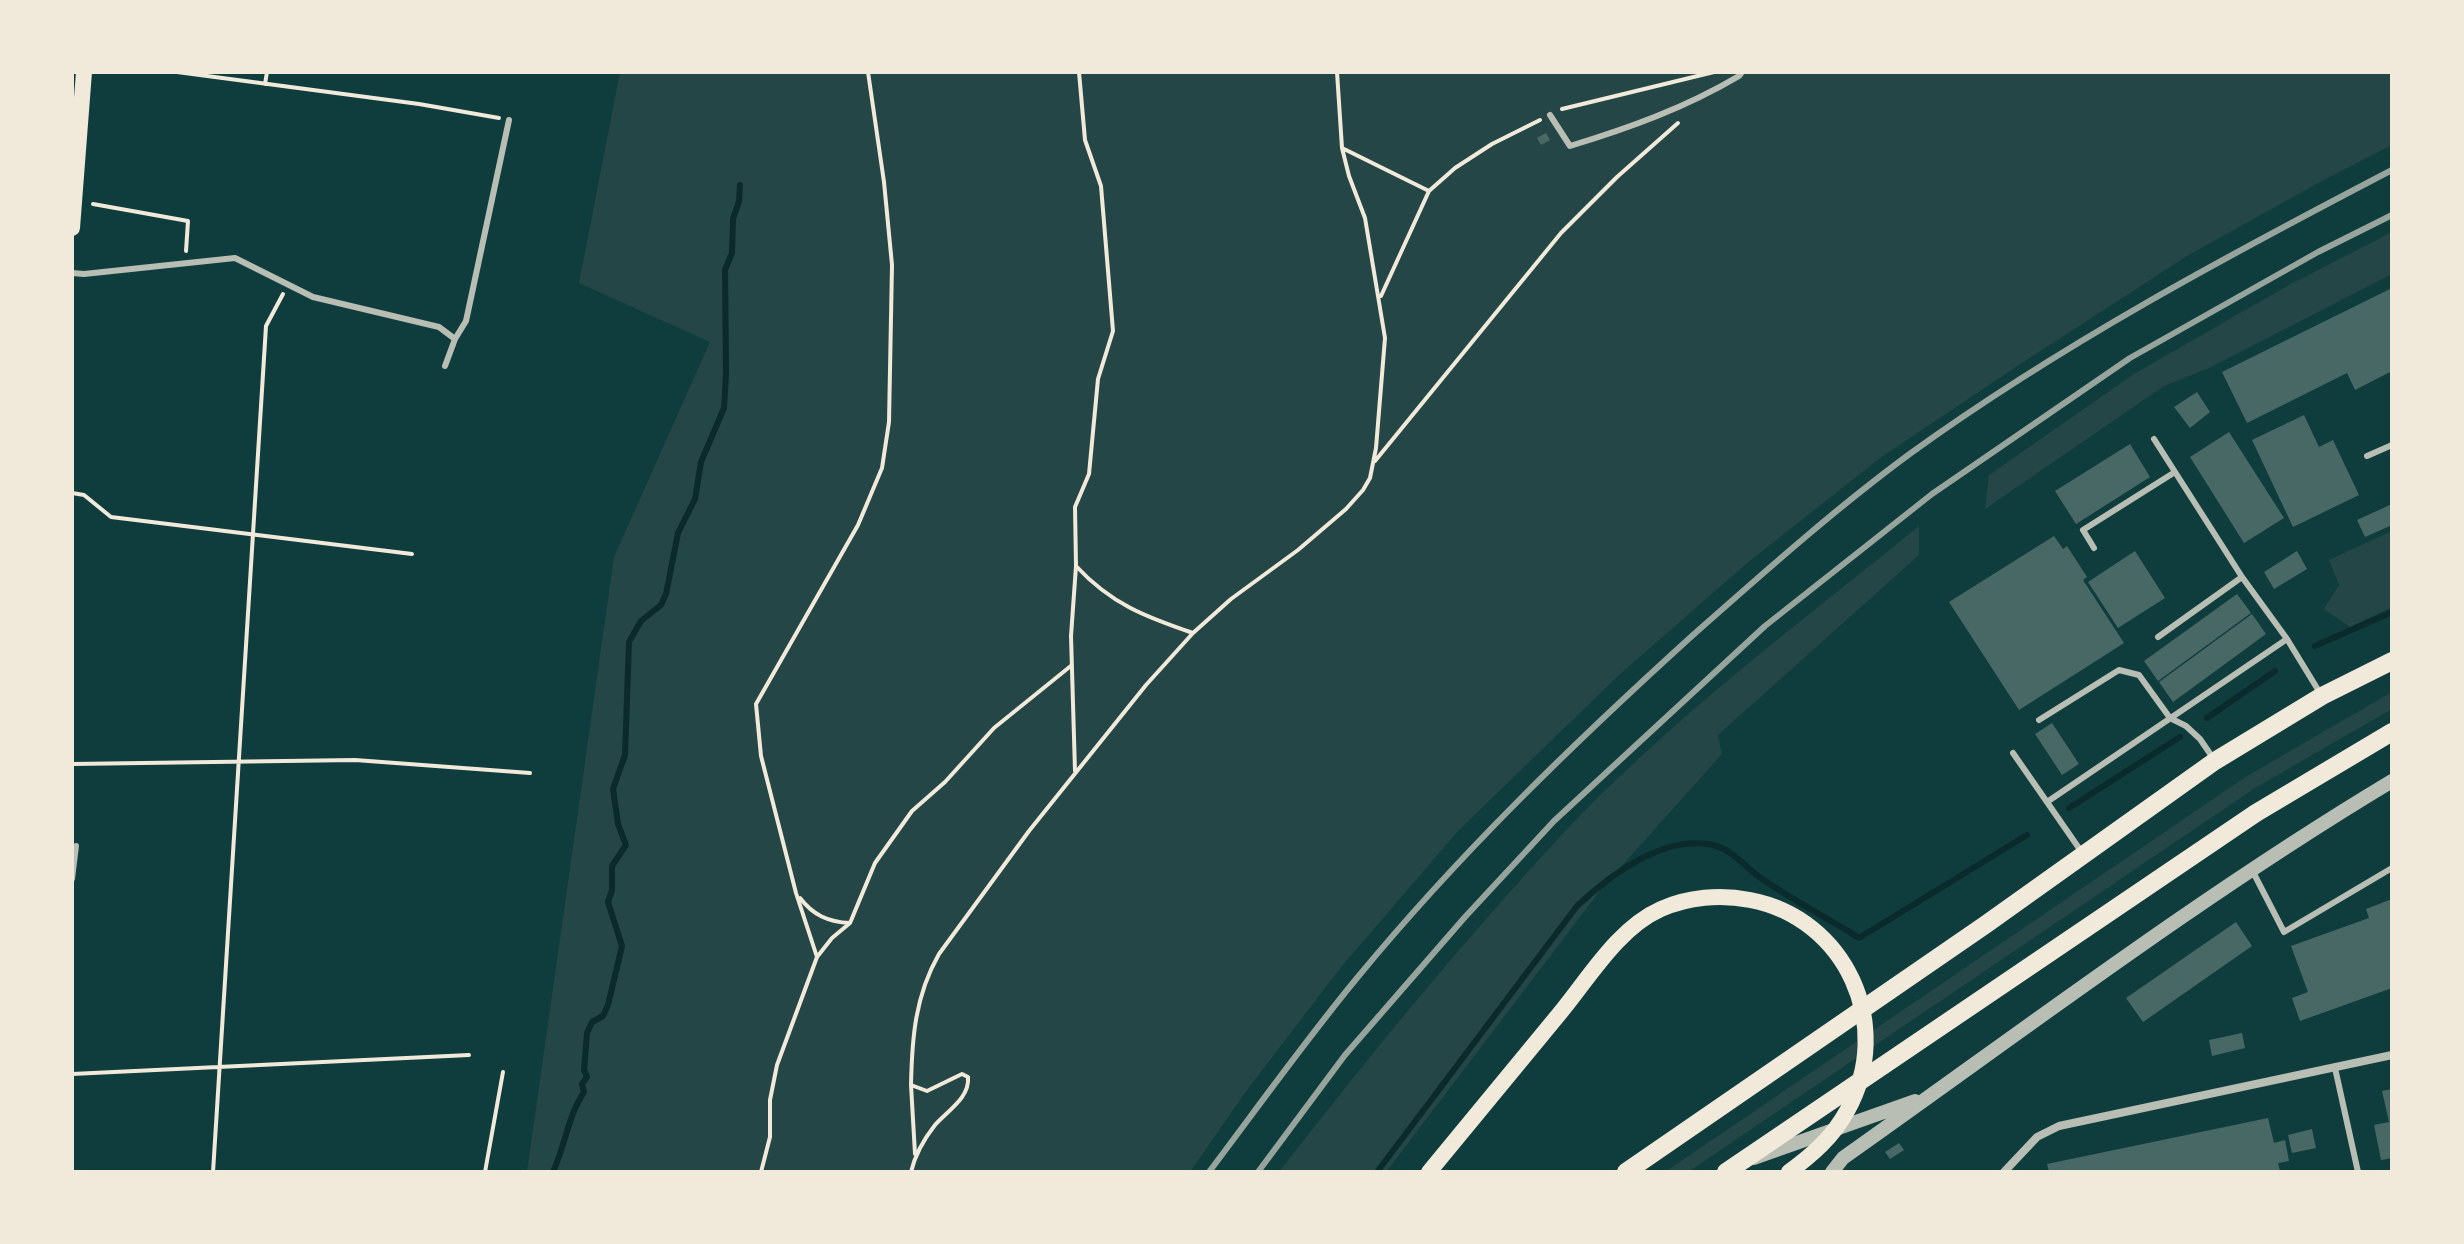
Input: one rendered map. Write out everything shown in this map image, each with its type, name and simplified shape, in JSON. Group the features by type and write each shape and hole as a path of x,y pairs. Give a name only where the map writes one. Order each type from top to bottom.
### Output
{"main road":[{"path":"72,228 84,72"},
{"path":"1626,1172 1985,925 2215,761 2322,696 2392,661"},
{"path":"1732,1168 2256,813 2392,732"},
{"path":"1429,1172 1618,942 1659,910 1695,899 1729,896 1758,901 1795,916 1827,941 1840,956 1859,992 1864,1011 1866,1051 1857,1090 1835,1130 1815,1152 1789,1172"}],"street":[{"path":"1823,1172 2002,1043 2252,870 2392,781"},
{"path":"2004,1172 2037,1137 2059,1126 2392,1055"},
{"path":"1732,1168 1934,1094"},
{"path":"1832,1172 1843,1158"}],"lane":[{"path":"1550,115 1570,146 1630,128 1702,98 1742,72"},
{"path":"445,366 466,321 509,120"},
{"path":"72,273 235,258 313,297 439,327 455,339"},
{"path":"2154,439 2322,696"},
{"path":"2367,456 2392,445"},
{"path":"2094,548 2083,530 2175,472"},
{"path":"2158,637 2242,577"},
{"path":"2047,802 2287,639"},
{"path":"2039,720 2119,670 2139,675 2170,718 2186,726 2200,739 2215,761"},
{"path":"2013,753 2083,854"},
{"path":"72,879 76,846"},
{"path":"2252,870 2284,932 2392,868"},
{"path":"2335,1068 2358,1172"}],"path":[{"path":"177,72 419,104 509,120"},
{"path":"265,84 267,72"},
{"path":"817,957 796,893 761,756 756,704 858,525 882,468 889,422 892,265 868,72"},
{"path":"1075,774 1071,636 1076,566 1075,507 1089,474 1098,379 1113,331 1101,186 1085,140 1079,72"},
{"path":"911,1172 915,1156 911,1085 918,1004 927,976 939,954 1075,774 1146,685 1193,633 1231,599 1298,550 1346,509 1363,490 1373,463 1385,338 1365,218 1342,148 1337,72"},
{"path":"1380,298 1429,191 1455,168 1492,144 1561,109 1714,72"},
{"path":"1373,463 1561,233 1702,98"},
{"path":"1342,148 1429,191"},
{"path":"96,204 188,221 186,263"},
{"path":"213,1172 266,326 288,284"},
{"path":"72,493 84,495 111,517 412,554"},
{"path":"1076,566 1093,585 1142,616 1193,633"},
{"path":"761,1172 770,1137 770,1100 777,1065 817,957 832,938 850,923 875,863 912,811 945,782 994,728 1072,665"},
{"path":"72,764 355,760 530,773"},
{"path":"796,893 810,911 832,922 850,923"},
{"path":"72,1074 469,1055"},
{"path":"485,1172 503,1072"},
{"path":"911,1085 927,1091 962,1074 968,1077 968,1084 957,1103 935,1125 915,1156"}],"shaded area":[{"path":"620,72 2392,72 2392,145 2187,256 2028,359 1880,458 1746,564 1619,675 1458,831 1342,966 1247,1090 1190,1172 527,1172 614,557 710,342 579,283"},
{"path":"2392,232 2392,274 2209,368 2164,386 1985,509 1989,475 2134,374 2289,285"},
{"path":"1919,526 1919,555 1718,735 1722,754 1602,888 1386,1172 1279,1172 1421,995 1571,825 1696,707"},
{"path":"2392,531 2392,607 2350,627 2324,609 2339,585 2329,560"},
{"path":"2392,692 2392,709 2255,788 1688,1172 1665,1172 2247,776"}],"building":[{"path":"1546,133 1550,140 1541,145 1537,138"},
{"path":"2392,288 2392,371 2355,390 2347,373 2247,423 2222,372"},
{"path":"2197,392 2210,412 2190,428 2174,407"},
{"path":"2304,415 2319,447 2333,440 2359,495 2293,527 2252,440"},
{"path":"2229,432 2284,518 2244,543 2190,457"},
{"path":"2130,444 2150,477 2076,524 2055,491"},
{"path":"2392,504 2392,525 2365,537 2357,520"},
{"path":"2054,536 2063,549 2067,546 2087,577 2083,580 2124,643 2019,710 1949,602"},
{"path":"2135,551 2165,598 2118,628 2088,582"},
{"path":"2297,551 2307,569 2274,589 2264,572"},
{"path":"2237,594 2251,613 2158,681 2144,661"},
{"path":"2252,614 2266,634 2173,702 2159,682"},
{"path":"2052,723 2079,764 2062,775 2035,734"},
{"path":"2392,899 2392,988 2300,1021 2292,998 2308,992 2291,946 2369,918 2366,909"},
{"path":"2236,922 2252,946 2143,1022 2126,998"},
{"path":"2242,1033 2245,1048 2212,1056 2209,1040"},
{"path":"2392,1089 2392,1158 2381,1160 2374,1125 2389,1122 2382,1091"},
{"path":"2268,1118 2274,1143 2285,1140 2289,1161 2278,1163 2280,1171 2049,1172 2047,1164"},
{"path":"2312,1129 2316,1148 2292,1153 2288,1135"},
{"path":"1899,1143 1904,1150 1890,1159 1885,1152"}],"waterway":[{"path":"553,1172 574,1111 584,1092 582,1084 587,1077 584,1070 587,1033 592,1022 603,1016 608,1005 622,946 608,902 612,890 612,866 626,845 618,824 613,789 625,755 629,642 641,621 661,605 666,594 678,533 695,499 701,462 724,408 725,270 732,253 733,219 740,185"},
{"path":"2315,646 2392,612"},
{"path":"2207,718 2275,671"},
{"path":"2069,808 2180,737"},
{"path":"1377,1172 1577,906 1605,882 1639,860 1657,851 1694,843 1720,847 1770,884 1859,938 2027,835"}],"railway":[{"path":"1209,1172 1357,978 1477,843 1561,758 1693,635 1800,542 1911,453 2027,375 2146,303 2392,170"},
{"path":"1258,1172 1345,1055 1465,917 1554,821 1765,626 1932,494 2130,358 2318,252 2392,215"}]}
